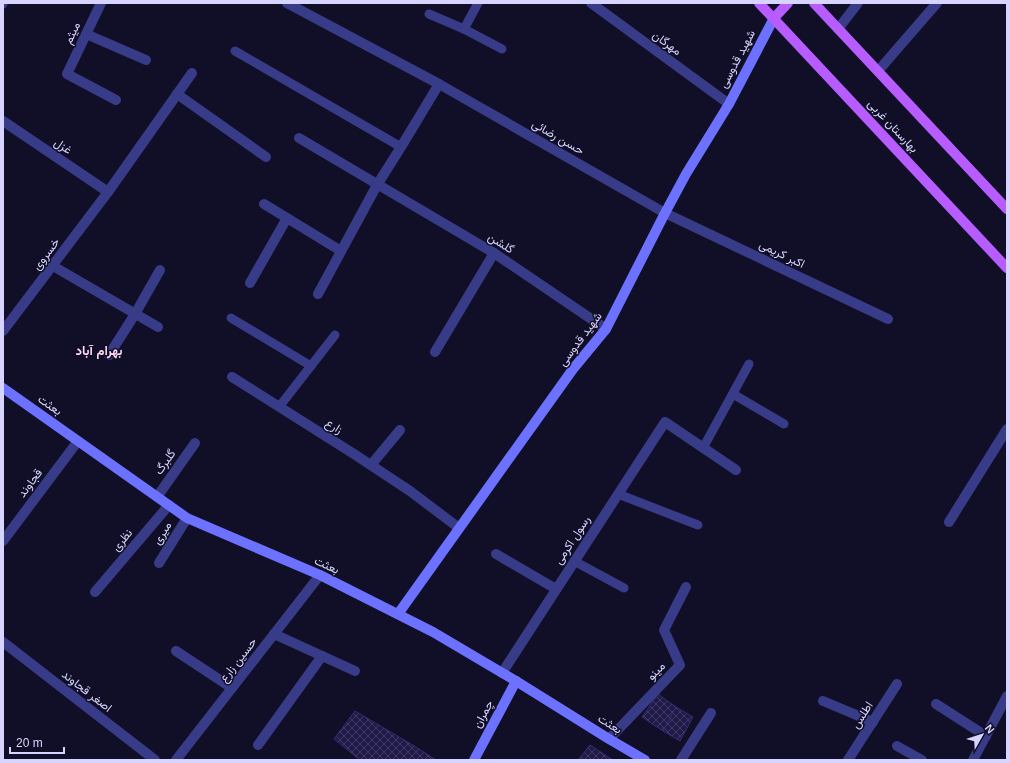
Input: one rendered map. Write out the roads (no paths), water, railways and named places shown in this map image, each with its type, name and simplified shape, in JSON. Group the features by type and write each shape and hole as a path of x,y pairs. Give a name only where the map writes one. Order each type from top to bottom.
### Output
{"main road":[{"name":"بهارستان غربی","path":"759,3 1007,268"},
{"path":"774,18 788,3"},
{"path":"814,3 1007,209"}],"street":[{"name":"میثم","path":"101,3 66,74 116,100"},
{"name":"حسن رضائی","path":"288,3 439,84 665,213"},
{"name":"مهرگان","path":"591,3 729,104"},
{"path":"838,29 858,3"},
{"path":"878,71 937,3"},
{"name":"شهید قدوسی","path":"398,614 573,369 606,330 686,174 729,104 774,18"},
{"path":"86,34 146,60"},
{"name":"خسروی","path":"3,330 108,192 192,72"},
{"path":"318,294 377,184 402,146 439,84"},
{"path":"177,94 266,157"},
{"name":"غزل","path":"3,121 108,192"},
{"name":"گلشن","path":"299,138 494,253 606,330"},
{"path":"264,204 341,251"},
{"name":"اکبر کریمی","path":"665,213 888,319"},
{"path":"250,283 287,218"},
{"path":"435,352 494,253"},
{"path":"53,266 158,328"},
{"path":"109,355 135,314 160,270"},
{"name":"زارع","path":"232,377 371,465 410,491 459,528"},
{"name":"بعثت","path":"3,388 187,518 320,575 433,632 645,760"},
{"name":"رسول اکرمی","path":"502,673 665,422 703,448"},
{"path":"949,522 1007,429"},
{"path":"371,465 400,430"},
{"name":"قجاوند","path":"3,541 78,441"},
{"name":"گلبرگ","path":"157,497 195,443"},
{"path":"703,448 736,470"},
{"name":"نظری","path":"95,592 169,505"},
{"name":"میری","path":"159,563 187,518"},
{"path":"496,554 556,589"},
{"name":"حسین زارع","path":"176,760 320,575"},
{"name":"مینو","path":"609,739 680,665 664,630 686,587"},
{"path":"274,634 355,671"},
{"name":"اصغر قجاوند","path":"3,642 155,760"},
{"path":"176,651 232,688"},
{"path":"258,745 322,656"},
{"name":"چمران","path":"474,760 516,681"},
{"name":"اطلس","path":"848,760 897,684"},
{"path":"972,760 1007,696"},
{"path":"823,701 873,722"},
{"path":"936,704 986,736"},
{"path":"681,760 711,713"},
{"path":"897,746 922,760"}],"lane":[{"path":"464,30 478,3"},
{"path":"429,14 502,49"},
{"path":"235,51 402,146"},
{"path":"231,318 311,366"},
{"path":"280,407 335,335"},
{"path":"703,448 750,364"},
{"path":"733,394 784,424"},
{"path":"618,494 698,525"},
{"path":"574,561 624,588"}],"district":[{"name":"بهرام آباد","path":"99,350"}]}
